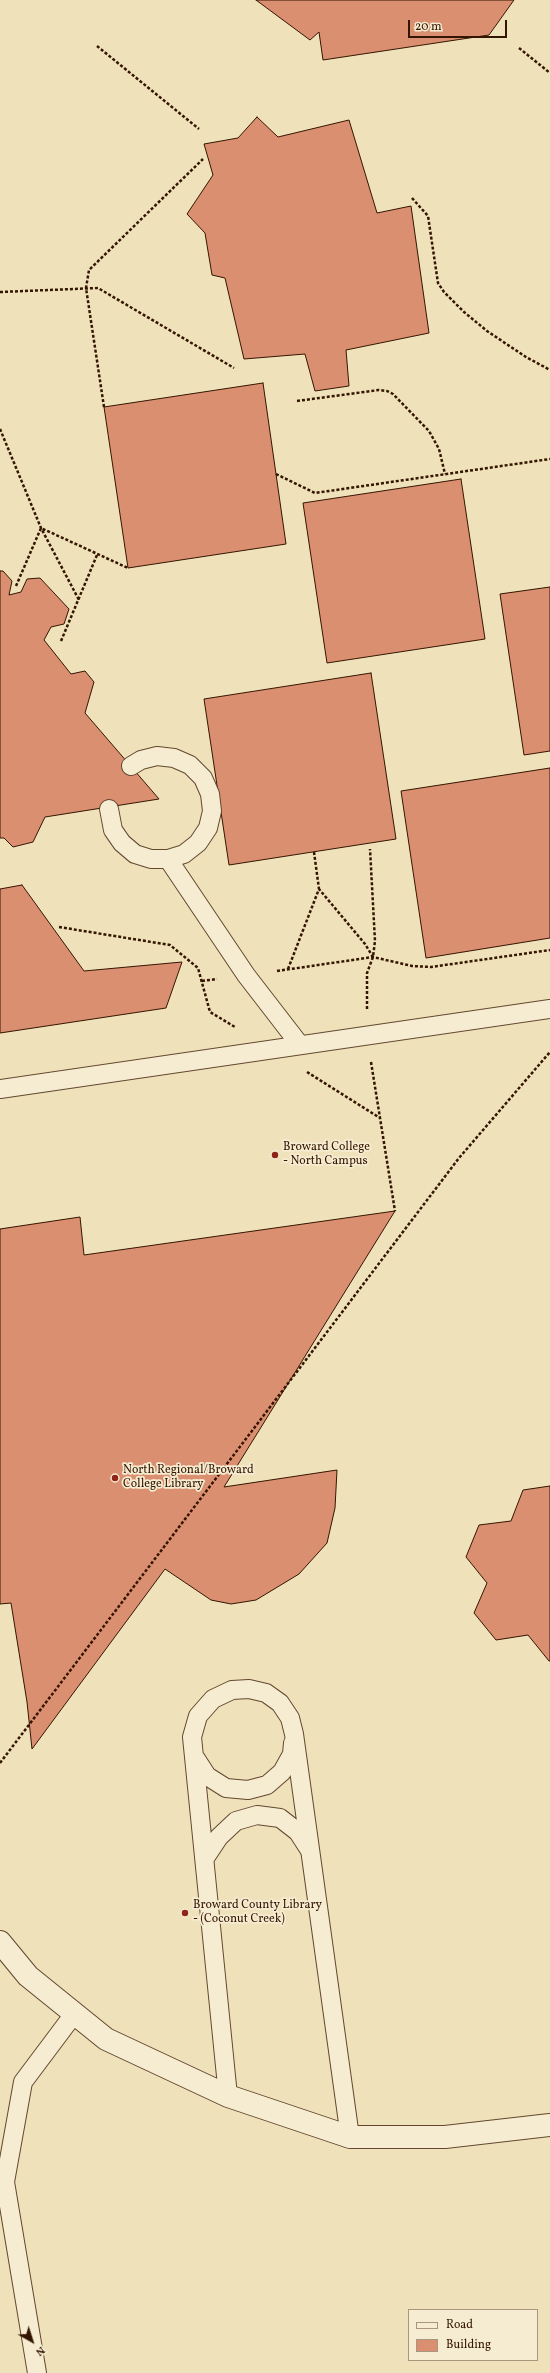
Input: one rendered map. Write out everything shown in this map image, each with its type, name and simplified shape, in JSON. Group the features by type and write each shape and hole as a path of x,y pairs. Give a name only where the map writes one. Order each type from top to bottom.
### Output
{"street":[{"path":"0,1942 28,1976 106,2040 228,2096 350,2137 445,2137 550,2125"}],"lane":[{"path":"109,809 113,830 122,843 135,854 151,860 168,860 184,854 202,838 208,828 212,811 210,794 203,778 190,765 174,758 157,756 141,760 131,766"},
{"path":"168,860 246,975 300,1045"},
{"path":"0,1089 550,1009"},
{"path":"228,2096 196,1758 192,1737 198,1716 213,1699 232,1690 249,1689 266,1694 280,1704 290,1718 294,1734 350,2137"},
{"path":"196,1758 208,1776 226,1788 248,1790 267,1785 282,1772 292,1754 294,1734"},
{"path":"205,1858 219,1836 236,1821 258,1815 280,1818 298,1832 311,1851"},
{"path":"37,2373 5,2182 23,2082 74,2014"}],"path":[{"path":"97,46 199,129"},
{"path":"519,48 550,74"},
{"path":"104,407 86,288 89,270 203,159"},
{"path":"412,198 428,216 438,283 444,292 464,312 488,331 526,357 550,370"},
{"path":"0,292 98,288 234,368"},
{"path":"297,401 379,390 393,394 429,430 439,449 445,474"},
{"path":"0,429 41,528 79,600"},
{"path":"276,474 315,492 550,459"},
{"path":"41,528 128,568"},
{"path":"16,586 41,528"},
{"path":"61,641 97,555"},
{"path":"288,969 319,889 314,852"},
{"path":"319,889 366,944 373,957"},
{"path":"59,927 170,945 198,968 210,1012 380,1118"},
{"path":"202,981 373,957 412,966 432,967 550,950"},
{"path":"0,1763 454,1165 550,1052"}],"building":[{"path":"256,0 514,0 489,35 323,60 319,32 310,40"},
{"path":"257,117 278,137 349,120 377,213 411,206 429,333 346,350 349,386 315,391 305,354 244,359 225,278 212,275 205,233 187,214 213,175 204,144 238,138"},
{"path":"263,383 286,544 128,568 104,407"},
{"path":"461,479 485,639 327,663 303,503"},
{"path":"0,571 3,571 12,581 9,595 21,592 27,579 40,578 69,609 64,624 51,627 44,640 71,674 85,671 94,682 85,713 159,799 45,817 33,842 13,847 4,838 0,838"},
{"path":"550,587 550,751 524,755 500,594"},
{"path":"371,673 396,839 229,865 204,699"},
{"path":"550,768 550,938 426,958 401,791"},
{"path":"22,885 84,971 182,962 166,1008 0,1033 0,889"},
{"name":"North Regional/Broward College Library","path":"395,1211 224,1487 337,1470 335,1508 327,1543 299,1574 256,1600 231,1604 211,1600 165,1569 32,1749 27,1702 11,1603 0,1604 0,1229 80,1217 84,1255"},
{"path":"550,1486 549,1661 528,1635 496,1640 474,1613 487,1583 466,1557 479,1525 511,1521 523,1490"}],"place":[{"name":"Broward College - North Campus","path":"275,1155"},
{"name":"North Regional/Broward College Library","path":"115,1478"},
{"name":"Broward County Library - (Coconut Creek)","path":"185,1913"}]}
